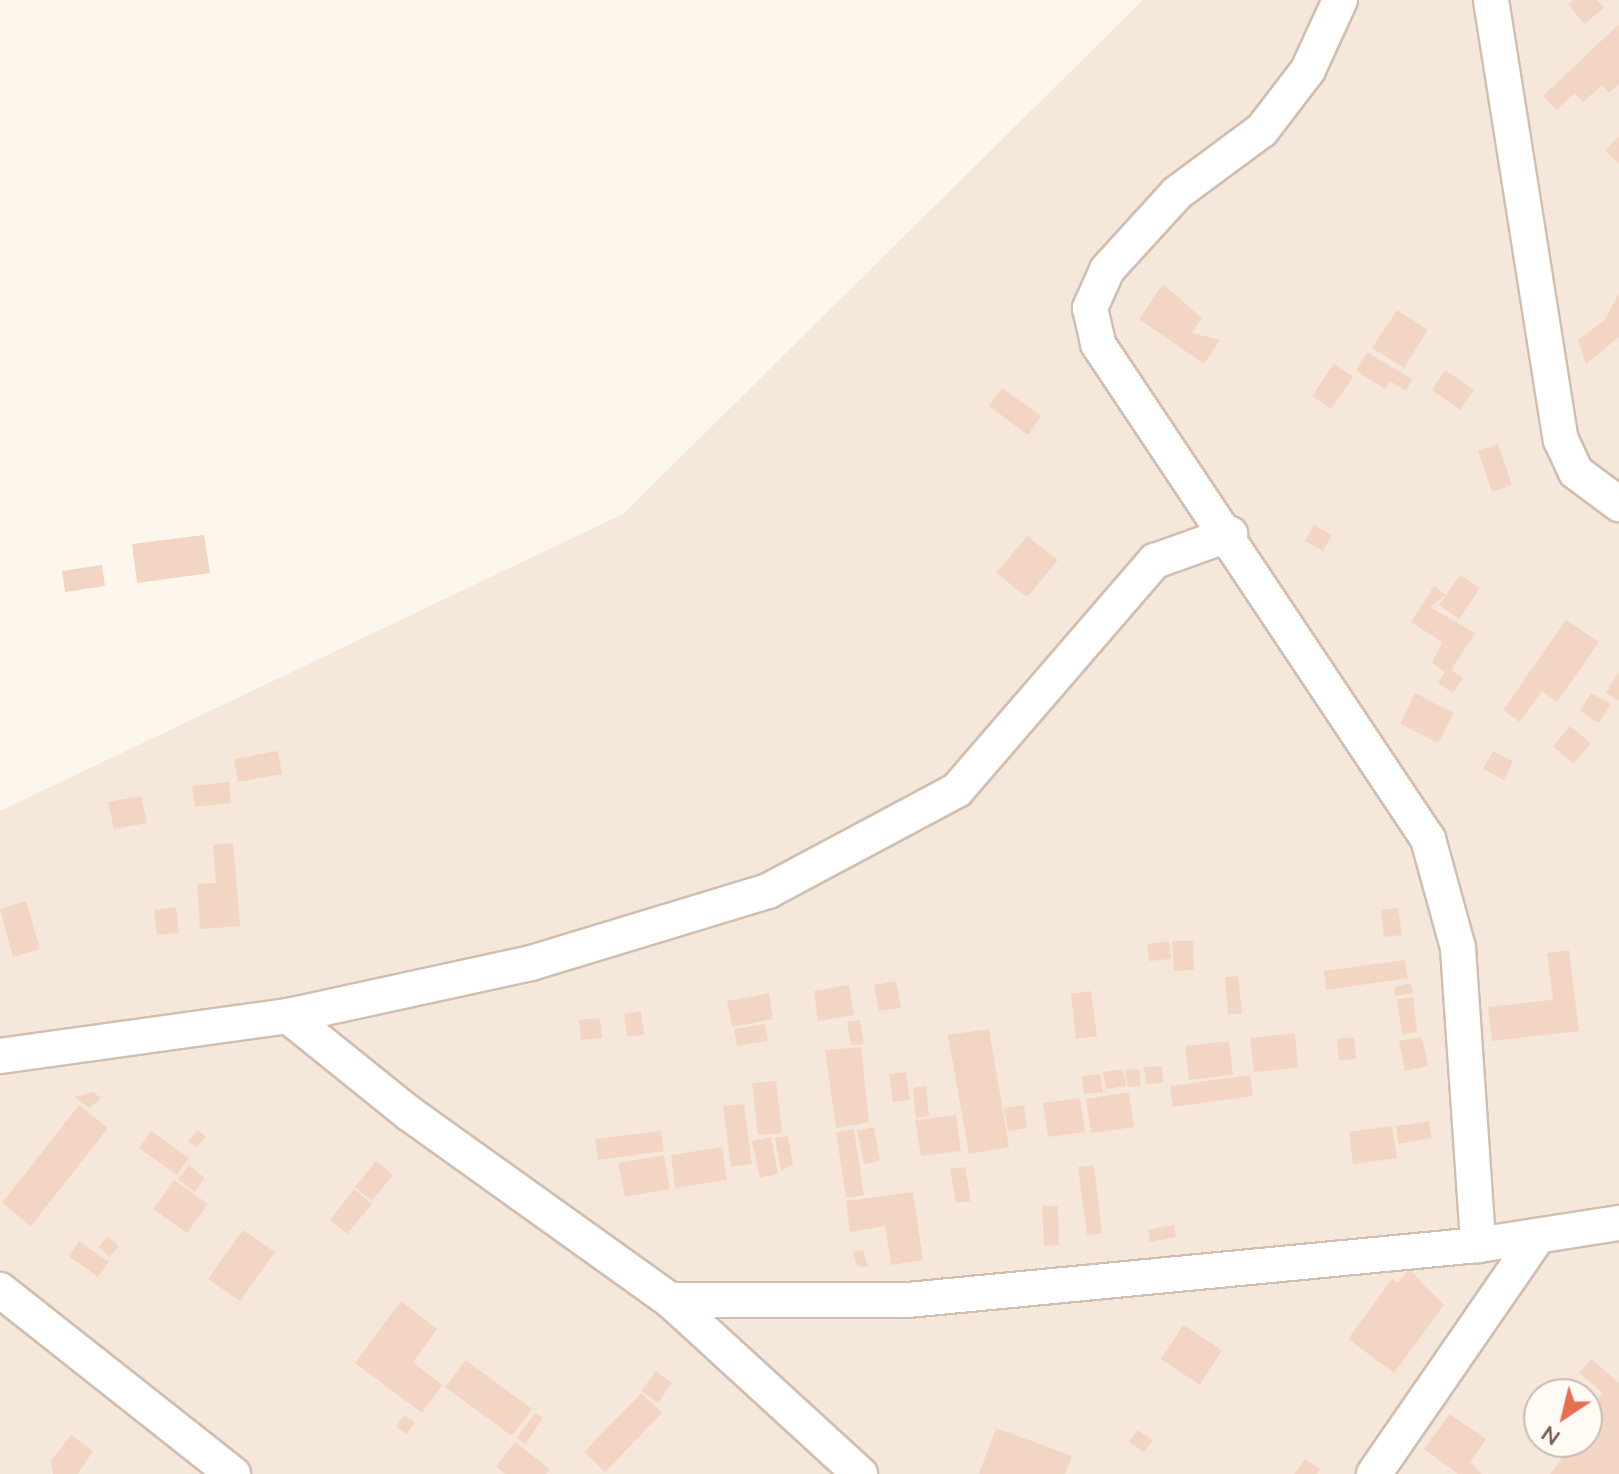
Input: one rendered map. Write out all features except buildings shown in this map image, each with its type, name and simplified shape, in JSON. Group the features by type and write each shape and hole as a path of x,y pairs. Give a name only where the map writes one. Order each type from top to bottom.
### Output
{"street":[{"path":"1340,0 1308,70 1262,130 1177,193 1107,270 1090,308 1098,344 1230,534 1428,839 1458,948 1478,1245"},
{"path":"1491,0 1561,440 1576,472 1619,504"},
{"path":"0,1056 288,1016 531,963 768,891 957,790 1155,561 1230,534"},
{"path":"288,1016 410,1114 670,1300 860,1474"},
{"path":"670,1300 908,1300 1478,1245 1619,1223"},
{"path":"1374,1474 1538,1236"},
{"path":"0,1290 233,1474"}],"shaded area":[{"path":"1143,0 1619,0 1619,1474 0,1474 0,811 623,514"}]}
